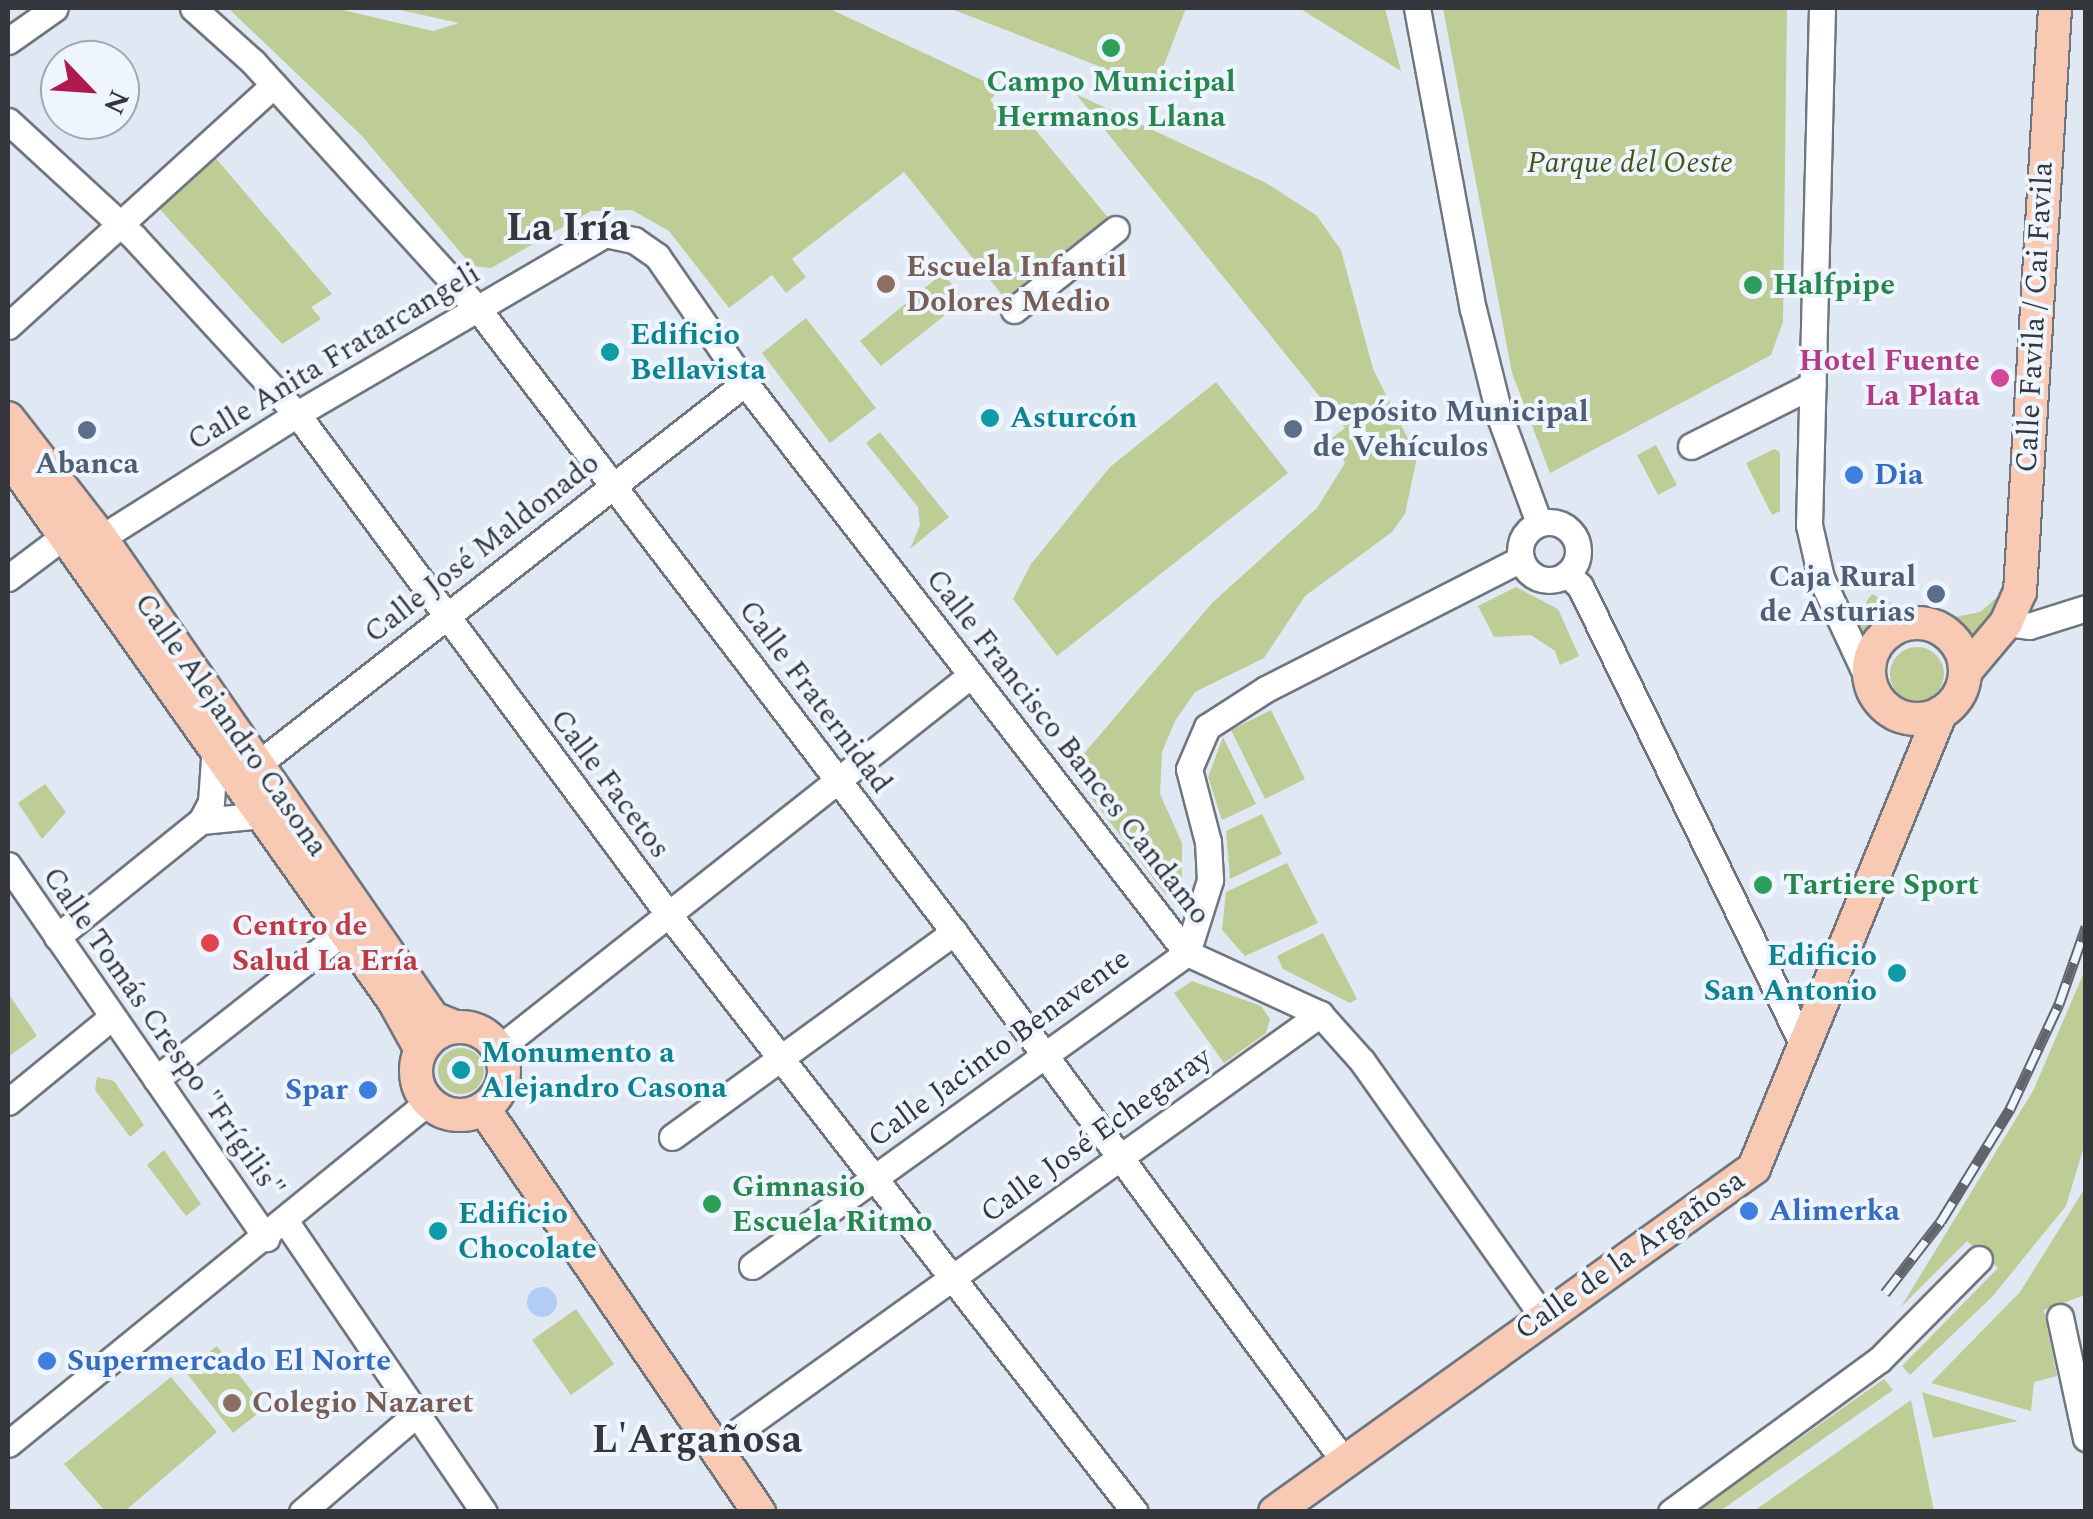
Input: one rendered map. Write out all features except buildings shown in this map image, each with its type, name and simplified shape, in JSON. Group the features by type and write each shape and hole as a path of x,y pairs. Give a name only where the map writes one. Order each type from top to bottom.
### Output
{"main road":[{"name":"Calle Favila / Cai Favila","path":"2006,624 2020,592 2055,8"},
{"name":"Calle Alejandro Casona","path":"8,418 102,538 433,1018 455,1027"},
{"name":"Calle Alejandro Casona","path":"8,456 68,534 344,931 421,1050"},
{"path":"1906,624 1940,629 1954,640 1965,672 1962,688 1942,713 1920,720 1892,713 1870,685 1878,643 1906,624"},
{"path":"1965,672 2006,624"},
{"name":"Calle de la Argañosa","path":"1892,713 1908,742 1909,792"},
{"name":"Calle de la Argañosa","path":"1275,1512 1754,1168 1942,713"},
{"path":"455,1027 485,1035 498,1049 504,1070 499,1093 484,1109 446,1114 428,1102 417,1082 421,1050 434,1035 455,1027"},
{"path":"484,1109 758,1512"}],"street":[{"path":"8,41 55,8"},
{"name":"Calle Fraternidad","path":"193,8 274,84 478,309 954,932 1344,1461"},
{"path":"1417,8 1473,309 1500,417 1539,524"},
{"path":"1822,8 1809,524 1821,578 1870,685"},
{"path":"8,326 274,84"},
{"name":"Calle Facetos","path":"8,121 121,225 298,414 444,619 1134,1512"},
{"path":"1014,310 1116,229"},
{"name":"Calle Anita Fratarcangeli","path":"102,538 298,414 605,234 634,240 657,256"},
{"name":"Calle Francisco Bances Candamo","path":"657,256 745,383 1187,954 1320,1014 1362,1060 1542,1317"},
{"name":"Calle José Maldonado","path":"258,764 745,383"},
{"path":"1691,446 1814,385"},
{"path":"1521,560 1525,534 1539,524 1557,522 1572,532 1579,550 1567,574"},
{"path":"8,578 68,534"},
{"path":"1521,560 1540,579 1567,574"},
{"path":"1187,954 1210,880 1208,842 1189,783 1192,758 1206,728 1266,689 1521,560"},
{"path":"1567,574 1580,586 1805,1049"},
{"path":"2006,624 2029,626 2086,608"},
{"path":"498,1049 971,676"},
{"path":"57,937 202,820 211,802 214,745"},
{"path":"202,820 263,815"},
{"name":"Calle Tomás Crespo \"Frígilis\"","path":"8,865 156,1079 276,1230 484,1512"},
{"path":"156,1079 344,931"},
{"path":"672,1137 954,932"},
{"name":"Calle Jacinto Benavente","path":"752,1266 1187,954"},
{"name":"Calle José Echegaray","path":"715,1448 1320,1014"},
{"path":"8,1102 112,1016"},
{"path":"8,1444 276,1230 428,1102"},
{"path":"1671,1512 1879,1360 1978,1259"},
{"path":"2060,1317 2086,1438"},
{"path":"302,1512 415,1414"}],"green space":[{"path":"228,8 334,8 433,31 459,23 391,8 828,8 1001,89 990,100 1002,114 1014,104 1110,220 1007,301 904,172 792,259 806,277 786,293 772,275 729,308 669,231 632,210 591,211 491,268 472,266 362,136"},
{"name":"Campo Municipal Hermanos Llana","path":"949,8 1186,8 1155,88"},
{"path":"1299,8 1385,8 1401,71"},
{"name":"Parque del Oeste","path":"1443,8 1787,8 1783,322 1771,355 1550,473 1512,373"},
{"path":"1076,94 1266,183 1316,215 1341,250 1373,369 1417,457 1405,514 1392,532 1305,596 1264,658 1195,692 1175,721 1162,752 1160,794 1182,843 1182,884 1166,895 1070,770 1212,603 1317,508 1345,463 1332,438 1345,428"},
{"path":"213,155 332,294 311,307 321,319 282,344 156,205"},
{"path":"943,273 964,300 881,366 860,341"},
{"path":"806,318 876,408 830,443 762,353"},
{"path":"1216,382 1288,473 1057,656 1013,599 1031,564 1110,467"},
{"path":"880,432 949,517 910,549 920,525 918,507 866,443"},
{"path":"1656,445 1677,485 1658,495 1637,455"},
{"path":"1774,449 1780,452 1780,511 1772,515 1746,463"},
{"path":"1516,587 1558,609 1579,656 1560,665 1555,651 1531,635 1494,637 1478,606"},
{"path":"2003,592 1994,616 1969,642 1940,620 1980,612"},
{"path":"1872,594 1908,612 1865,647 1852,622"},
{"path":"1917,647 1936,655 1944,674 1936,693 1917,701 1898,693 1890,674 1898,655"},
{"path":"1271,710 1305,779 1265,799 1231,730"},
{"path":"1223,737 1256,804 1222,820 1208,777"},
{"path":"45,784 66,812 42,839 18,803"},
{"path":"1262,814 1282,854 1230,879 1226,831"},
{"path":"1287,863 1318,923 1245,956 1222,930 1226,892"},
{"path":"1323,933 1357,999 1350,1003 1283,969 1277,956"},
{"path":"2085,970 2085,1143 2066,1206 1992,1297 1910,1375 1902,1366 1998,1268 1967,1241 1901,1307 2033,1091"},
{"path":"1192,981 1261,1006 1270,1019 1266,1033 1224,1063 1174,993"},
{"path":"8,993 37,1036 8,1057"},
{"path":"461,1048 478,1054 484,1071 478,1088 461,1094 444,1088 438,1071 444,1054"},
{"path":"97,1077 114,1081 144,1125 130,1137 95,1090"},
{"path":"164,1150 201,1204 186,1216 147,1165"},
{"path":"2085,1188 2085,1295 2044,1310 2057,1376 2034,1382 2031,1411 1931,1383 2020,1292"},
{"path":"576,1309 614,1364 571,1395 532,1340"},
{"path":"217,1346 265,1408 233,1433 185,1371"},
{"path":"171,1377 217,1432 125,1511 105,1511 64,1464"},
{"path":"1884,1379 1893,1390 1720,1511 1697,1511"},
{"path":"1922,1392 2018,1421 1933,1438"},
{"path":"1911,1400 1934,1511 1754,1511"}],"water":[{"path":"542,1287 552,1292 557,1302 552,1312 542,1317 532,1312 527,1302 532,1292"}],"railway":[{"path":"1885,1293 1941,1221 2010,1109 2059,1004 2086,927"}],"place":[{"name":"Campo Municipal Hermanos Llana","path":"1111,48"},
{"name":"Escuela Infantil Dolores Medio","path":"886,284"},
{"name":"Halfpipe","path":"1753,285"},
{"name":"Edificio Bellavista","path":"610,352"},
{"name":"Hotel Fuente La Plata","path":"2000,378"},
{"name":"Asturcón","path":"990,418"},
{"name":"Depósito Municipal de Vehículos","path":"1293,429"},
{"name":"Abanca","path":"87,430"},
{"name":"Dia","path":"1854,475"},
{"name":"Caja Rural de Asturias","path":"1936,594"},
{"name":"Tartiere Sport","path":"1763,885"},
{"name":"Centro de Salud La Ería","path":"210,943"},
{"name":"Edificio San Antonio","path":"1897,973"},
{"name":"Monumento a Alejandro Casona","path":"461,1070"},
{"name":"Spar","path":"368,1090"},
{"name":"Gimnasio Escuela Ritmo","path":"712,1204"},
{"name":"Alimerka","path":"1749,1211"},
{"name":"Edificio Chocolate","path":"438,1231"},
{"name":"Supermercado El Norte","path":"47,1361"},
{"name":"Colegio Nazaret","path":"232,1403"}],"district":[{"name":"La Iría","path":"568,229"},
{"name":"L'Argañosa","path":"697,1441"}]}
